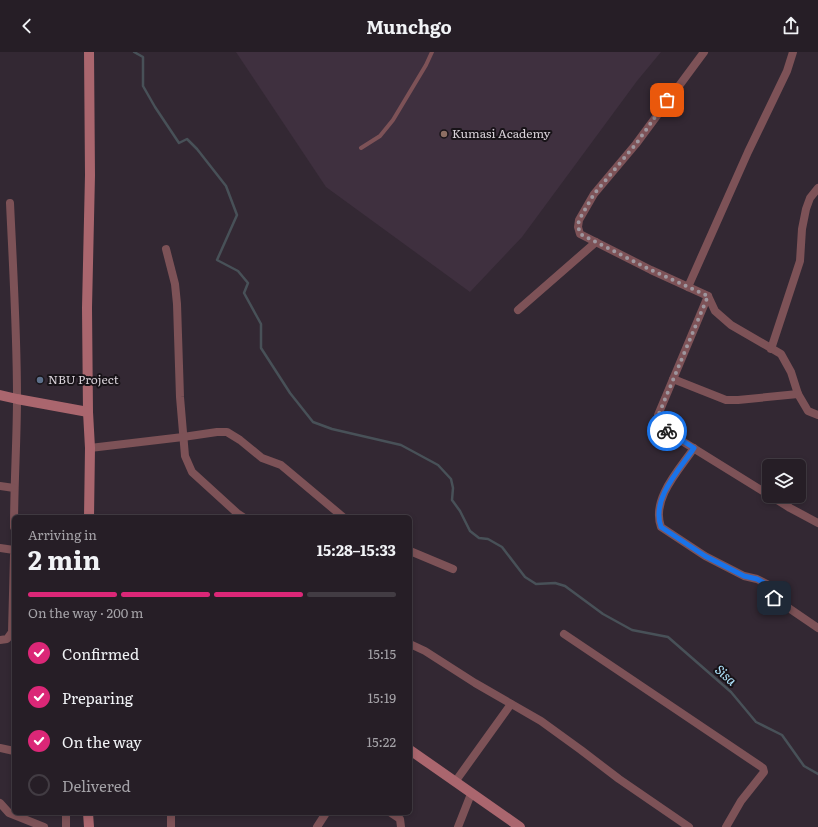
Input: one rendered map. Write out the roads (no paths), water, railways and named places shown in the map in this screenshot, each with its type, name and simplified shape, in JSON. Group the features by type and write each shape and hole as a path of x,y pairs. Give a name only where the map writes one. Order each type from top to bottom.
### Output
{"street":[{"path":"89,52 90,175 87,308 88,412 90,448 89,515"},
{"path":"704,52 636,144 594,194 579,220 578,226 580,234 651,270 708,296 715,311 731,325 780,354 791,372 798,394 808,411 818,415"},
{"path":"688,287 748,152 787,71 794,52"},
{"path":"771,349 800,261 802,229 806,209 810,198 818,188"},
{"path":"10,203 17,399 14,515"},
{"path":"518,310 596,242"},
{"path":"166,249 175,284 177,304 180,397 185,456 192,472 240,515"},
{"path":"708,296 658,416 660,424 669,433 762,491"},
{"path":"673,379 726,400 798,394"},
{"path":"0,395 88,412"},
{"path":"90,448 227,432 240,440 262,458 281,465 341,515"},
{"path":"694,448 662,495 658,519 661,527 705,556 744,576 757,579 766,584 774,598 818,628"},
{"path":"0,486 14,488"},
{"path":"782,503 818,523"},
{"path":"0,548 12,550"},
{"path":"412,552 453,569"},
{"path":"0,640 7,639 12,632"},
{"path":"564,634 763,768 764,772 741,801 726,827"},
{"path":"412,645 425,651 541,721 618,779 689,827"},
{"path":"455,782 511,704"},
{"path":"0,748 12,750"},
{"path":"412,751 520,827"},
{"path":"458,827 471,794"},
{"path":"0,803 12,814"},
{"path":"14,815 43,827"},
{"path":"66,815 66,827"},
{"path":"88,815 89,827"},
{"path":"171,815 171,827"},
{"path":"317,827 325,815"},
{"path":"394,815 400,819 401,827"}],"lane":[{"path":"361,148 380,136 393,120 426,65 432,52"}],"waterway":[{"name":"Sisa","path":"134,52 143,57 143,86 179,143 187,139 197,149 226,186 237,215 217,260 238,271 248,283 244,293 261,324 261,348 290,393 313,422 332,429 401,445 438,465 451,479 453,488 452,500 460,511 470,531 479,538 488,539 502,547 525,577 536,584 555,583 565,586 603,614 632,630 668,637 731,692 756,722 782,735 804,766 818,774"}],"place":[{"name":"Kumasi Academy","path":"444,134"},
{"name":"NBU Project","path":"40,380"}]}
